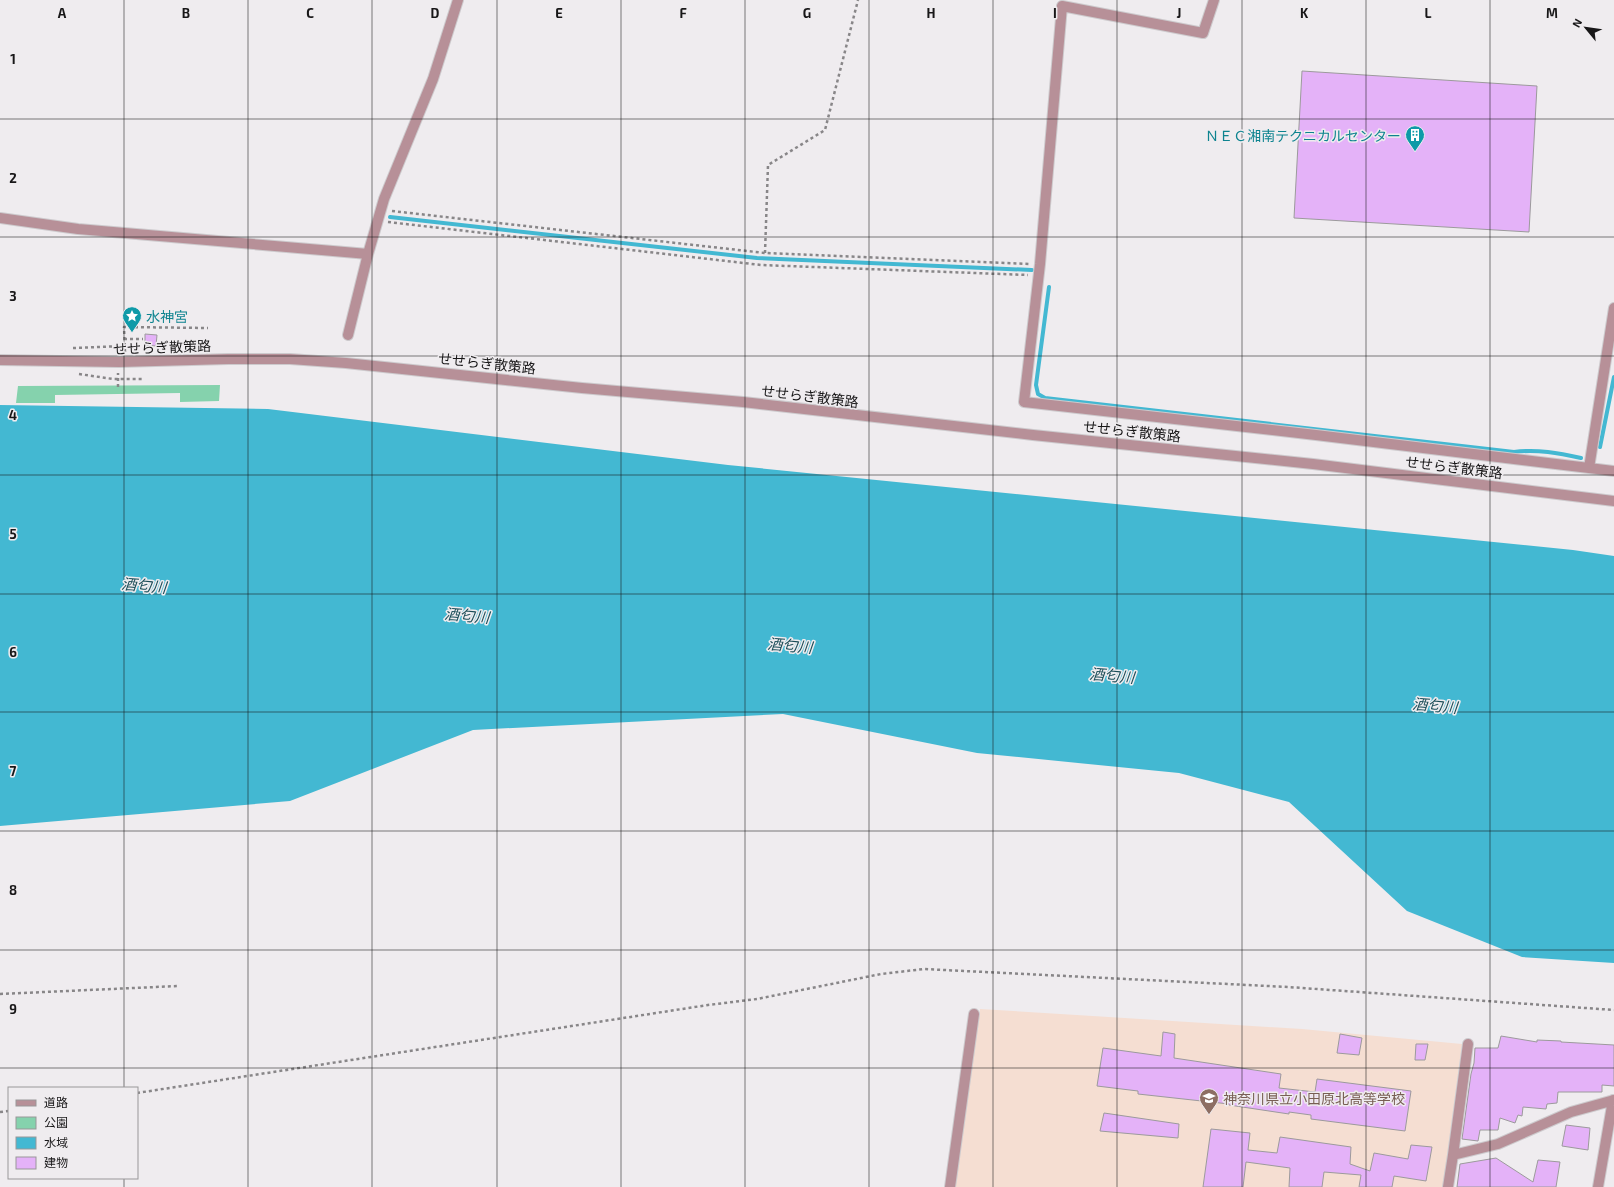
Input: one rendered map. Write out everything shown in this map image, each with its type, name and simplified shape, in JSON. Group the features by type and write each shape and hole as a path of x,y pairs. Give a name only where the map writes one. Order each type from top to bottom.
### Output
{"street":[{"path":"348,335 380,209 433,79 458,0"},
{"path":"1214,0 1203,33 1062,6 1039,276 1024,402 1614,471"},
{"path":"0,218 78,229 368,254"},
{"path":"1589,468 1610,366 1614,308"},
{"name":"せせらぎ散策路","path":"0,360 119,362 259,359 346,363 582,388 750,403 1313,464 1614,501"},
{"path":"950,1187 974,1014"},
{"path":"1448,1187 1468,1044"},
{"path":"1453,1155 1498,1144 1571,1112 1614,1100 1598,1187"}],"path":[{"path":"765,253 768,165 825,130 858,0"},
{"path":"380,209 765,253 1040,264"},
{"path":"377,221 761,265 1039,276"},
{"path":"124,346 124,327 208,328"},
{"path":"124,339 143,339"},
{"path":"138,1093 700,1006 757,999 881,974 924,969 1288,987 1614,1010"},
{"path":"0,994 178,986"}],"shaded area":[{"name":"神奈川県立小田原北高等学校","path":"980,1009 1302,1029 1462,1044 1443,1187 955,1187"}],"green space":[{"path":"220,385 219,401 180,402 180,393 55,395 55,403 16,403 18,386"}],"water":[{"name":"酒匂川","path":"0,405 268,409 728,465 1573,550 1614,556 1614,963 1522,957 1407,911 1289,802 1179,773 977,753 783,714 473,730 290,801 0,826"}],"building":[{"name":"ＮＥＣ湘南テクニカルセンター","path":"1302,71 1537,86 1529,232 1294,218"},
{"path":"145,334 157,335 156,346 145,345"},
{"path":"1163,1032 1175,1034 1174,1058 1281,1074 1279,1088 1315,1092 1317,1079 1411,1091 1405,1131 1311,1119 1311,1115 1289,1112 1289,1114 1229,1104 1138,1094 1138,1091 1097,1086 1103,1048 1161,1056"},
{"path":"1340,1034 1362,1038 1359,1055 1337,1053"},
{"path":"1501,1036 1537,1042 1537,1040 1614,1045 1614,1086 1602,1085 1602,1092 1558,1092 1557,1103 1547,1104 1546,1109 1523,1107 1522,1116 1518,1115 1515,1123 1500,1118 1498,1130 1480,1130 1478,1141 1462,1139 1475,1048 1498,1048"},
{"path":"1416,1044 1428,1044 1425,1060 1415,1060"},
{"path":"1104,1113 1179,1124 1178,1138 1100,1131"},
{"path":"1566,1125 1590,1128 1588,1150 1562,1146"},
{"path":"1211,1129 1250,1133 1248,1150 1277,1153 1280,1137 1351,1147 1350,1164 1370,1171 1374,1153 1408,1159 1411,1145 1432,1147 1426,1181 1394,1176 1392,1187 1359,1187 1361,1175 1324,1172 1322,1187 1289,1187 1290,1168 1246,1162 1243,1187 1203,1187"},
{"path":"1496,1158 1533,1182 1538,1160 1560,1162 1556,1187 1457,1187 1460,1164"}],"waterway":[{"path":"390,217 757,258 1032,270"},
{"path":"1049,287 1036,385 1038,394 1045,398 1514,452 1548,452 1581,458"},
{"path":"1600,447 1614,377"}],"place":[{"name":"ＮＥＣ湘南テクニカルセンター","path":"1415,152"},
{"name":"水神宮","path":"132,333"},
{"name":"神奈川県立小田原北高等学校","path":"1209,1115"}]}
